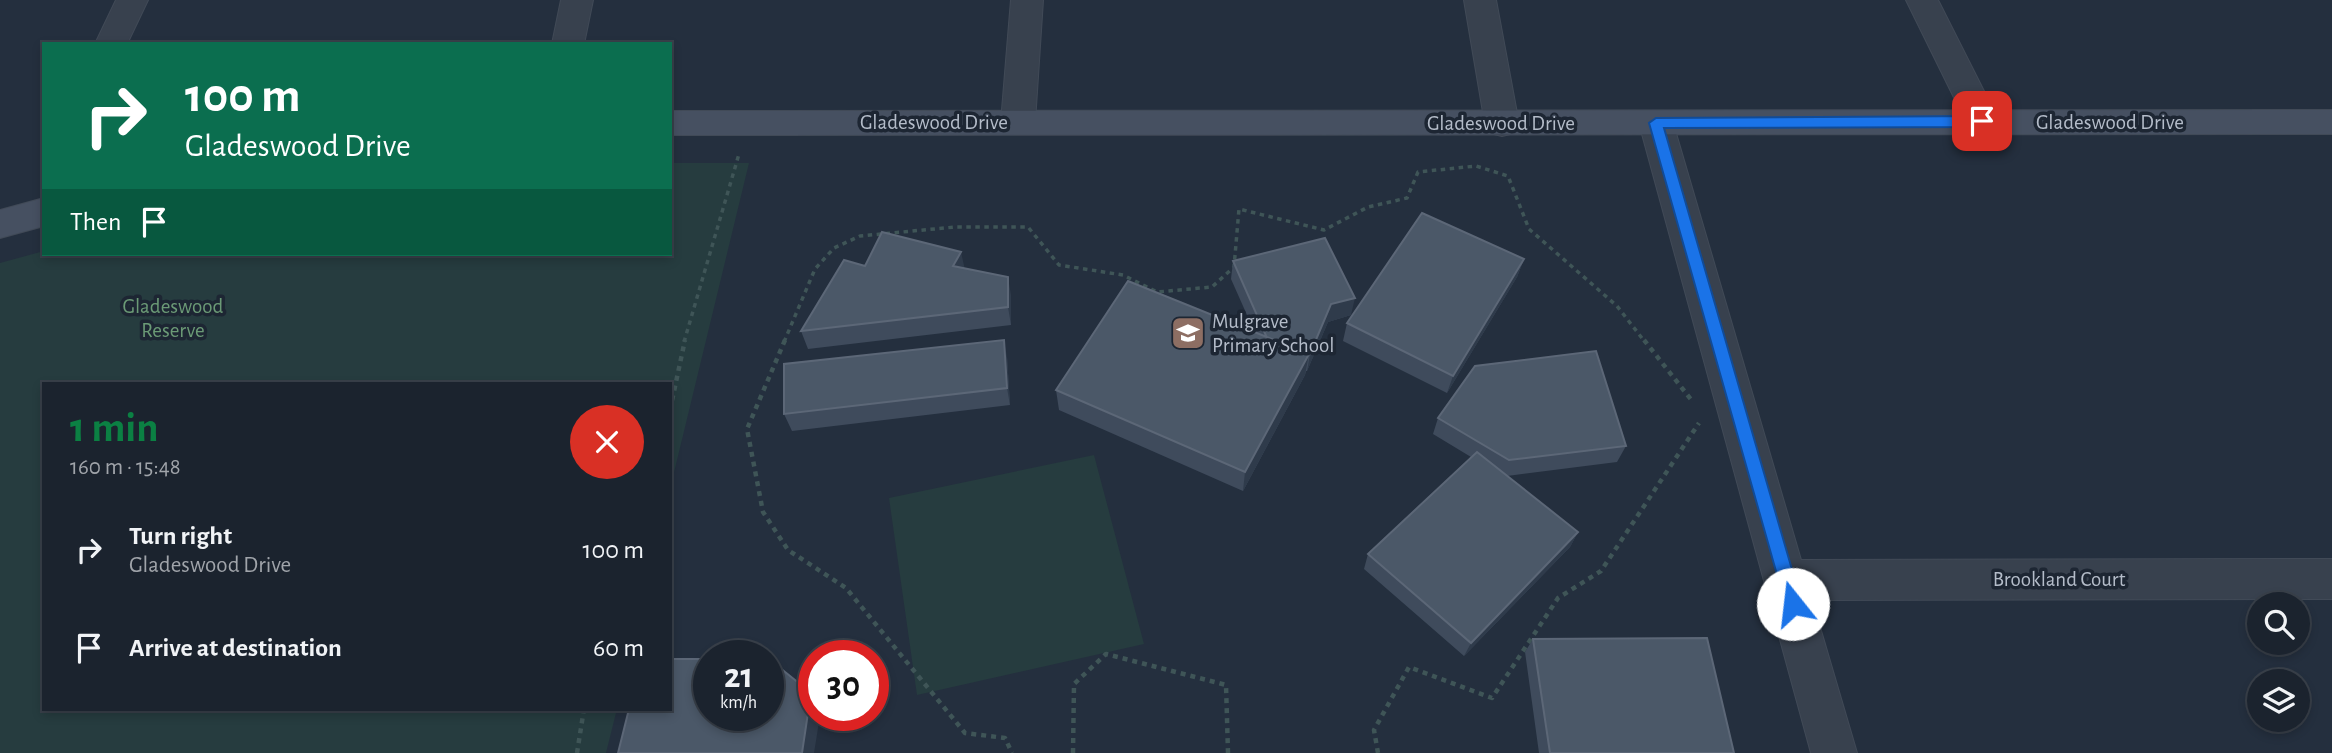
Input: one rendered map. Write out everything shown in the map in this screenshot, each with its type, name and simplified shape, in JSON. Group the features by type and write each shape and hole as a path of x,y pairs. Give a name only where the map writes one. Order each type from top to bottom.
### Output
{"street":[{"path":"112,42 132,0"},
{"path":"568,42 577,0"},
{"path":"1018,122 1027,0"},
{"path":"1480,0 1502,124"},
{"path":"1922,0 1982,121"},
{"name":"Gladeswood Drive","path":"672,122 2332,122"},
{"path":"1656,123 1834,753"},
{"path":"0,224 42,213"},
{"name":"Brookland Court","path":"1786,580 2332,579"}],"path":[{"path":"672,400 685,338 737,168 744,122"},
{"path":"1012,753 1005,738 965,733 846,588 788,550 763,512 747,429 815,269 834,248 860,236 955,226 1028,227 1059,265 1123,275 1157,292 1212,287 1234,267 1239,209 1324,230 1368,207 1407,198 1418,172 1476,166 1508,176 1529,229 1617,306 1695,405"},
{"path":"1378,753 1374,730 1409,667 1492,698 1558,598 1601,572 1704,416"},
{"path":"1073,753 1074,684 1106,654 1226,685 1228,753"},
{"path":"577,753 584,711"}],"green space":[{"name":"Gladeswood Reserve","path":"672,163 749,163 672,481 672,382 42,382 42,711 616,711 606,753 0,753 0,263 42,252 42,256 672,256"},
{"path":"1094,455 1144,644 917,695 889,498"}],"building":[{"path":"1422,213 1524,259 1453,376 1347,323"},
{"path":"882,232 961,252 953,266 1008,277 1008,307 801,331 844,260 865,266"},
{"path":"1325,238 1355,298 1331,304 1310,354 1267,338 1233,261"},
{"path":"1128,281 1309,354 1245,472 1056,390"},
{"path":"1004,340 1007,388 784,414 784,364"},
{"path":"1596,351 1626,446 1509,460 1438,418 1475,366"},
{"path":"1477,452 1578,532 1471,643 1368,554"},
{"path":"1707,638 1734,753 1550,753 1533,639"},
{"path":"672,659 693,659 693,731 784,731 784,671 798,682 798,731 805,731 802,753 618,753 628,711 672,711"}],"place":[{"name":"Mulgrave Primary School","path":"1188,333"}],"route":[{"path":"1793,604 1656,123 1982,121"}]}
